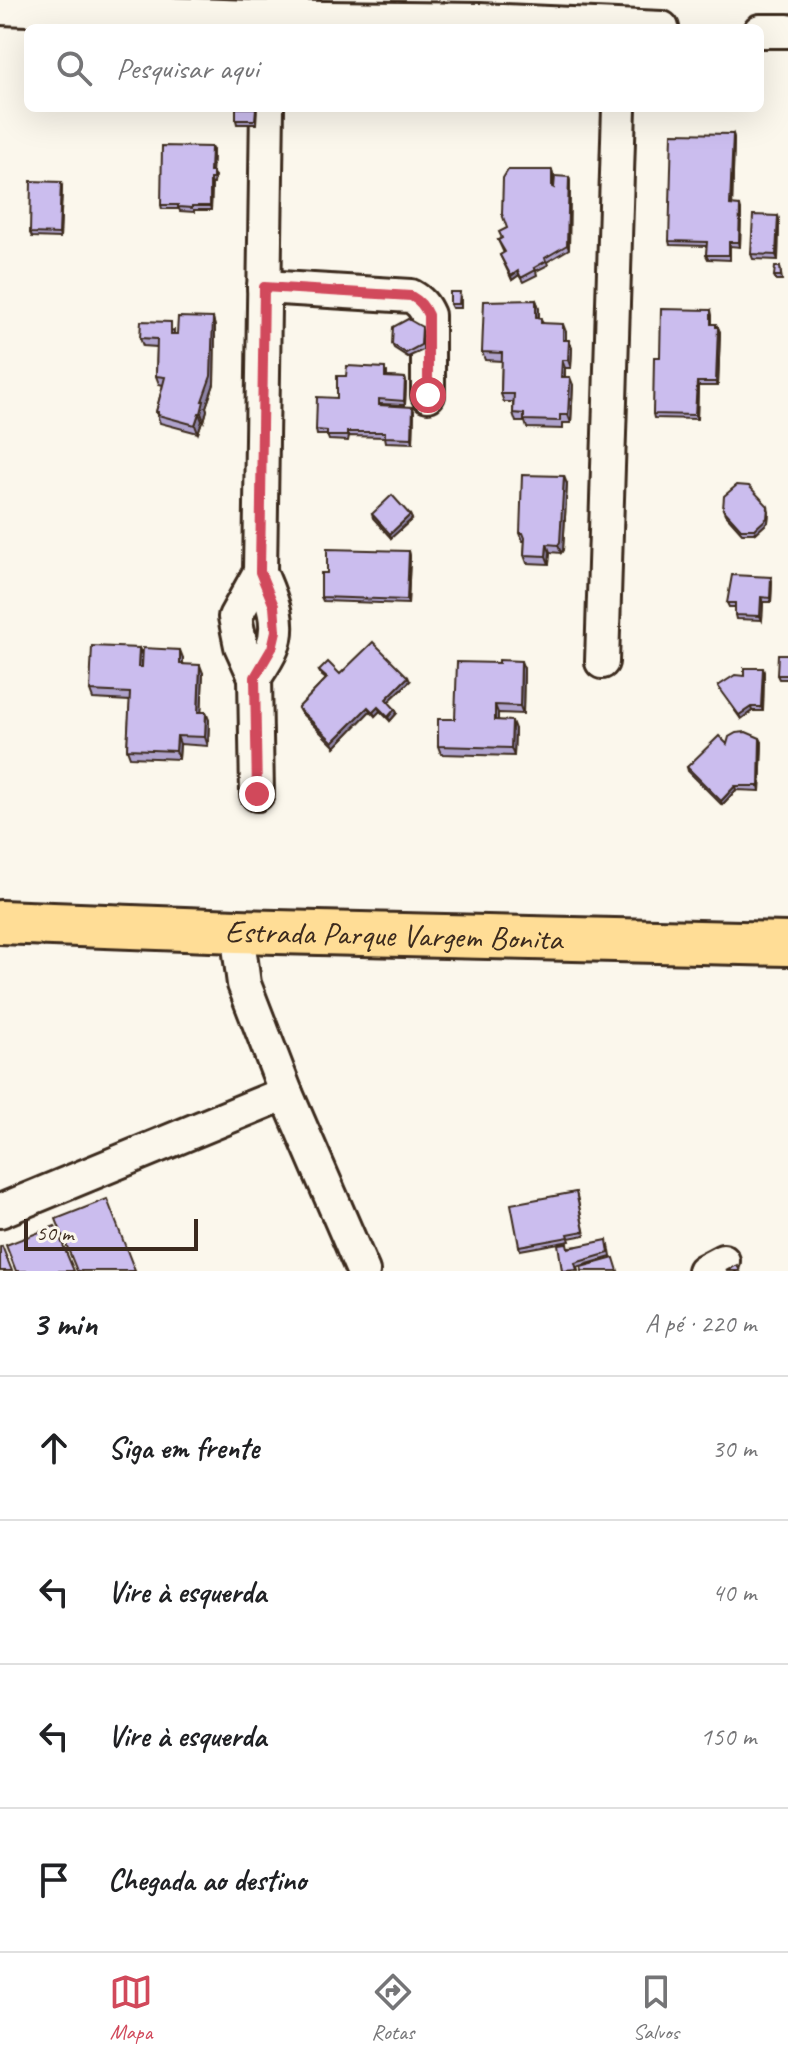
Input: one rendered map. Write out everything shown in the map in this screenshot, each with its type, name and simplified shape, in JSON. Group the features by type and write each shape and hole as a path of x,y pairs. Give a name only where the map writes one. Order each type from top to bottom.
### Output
{"main road":[{"name":"Estrada Parque Vargem Bonita","path":"0,922 788,944"}],"street":[{"path":"0,8 252,22 294,22 414,10 475,10 589,24"},
{"path":"764,31 788,31"},
{"path":"257,794 255,677 241,646 235,617 260,572 267,112"},
{"path":"602,662 619,112"},
{"path":"264,287 411,296 417,299 428,315 428,395"},
{"path":"237,931 244,984 286,1093 363,1271"},
{"path":"0,1211 286,1093"}],"building":[{"path":"236,112 256,112 255,120 236,120"},
{"path":"672,133 733,134 730,205 740,206 739,242 729,242 729,255 706,255 707,242 669,241"},
{"path":"162,146 211,147 210,172 213,172 213,179 210,179 210,206 161,205"},
{"path":"508,170 552,170 554,188 555,176 569,177 567,245 521,278 518,271 511,276 500,255 505,252 498,240 502,238 499,232 507,228 502,214 503,178"},
{"path":"31,181 61,182 59,234 30,233"},
{"path":"753,215 778,216 776,255 751,254"},
{"path":"775,267 780,267 781,276 774,276"},
{"path":"450,292 460,292 459,304 450,304"},
{"path":"536,300 536,317 541,318 541,323 563,324 563,340 569,340 568,360 562,360 561,377 570,377 568,415 560,415 560,421 524,420 524,414 513,413 514,394 501,394 502,353 482,352 484,301"},
{"path":"661,309 711,310 711,324 718,327 716,382 697,382 695,415 653,414 654,357 660,357"},
{"path":"178,317 213,318 211,376 195,425 156,412 165,377 156,376 157,339 140,338 141,321 171,322 171,334 177,334"},
{"path":"408,319 422,327 421,345 406,353 392,344 393,327"},
{"path":"347,366 385,368 385,377 405,378 404,401 379,399 379,405 413,407 412,438 385,437 385,432 347,432 347,436 327,436 327,431 316,430 317,397 337,398 337,376 346,376"},
{"path":"522,475 564,476 560,542 558,545 547,544 546,556 524,555 525,538 520,533"},
{"path":"737,485 749,486 768,506 767,518 755,529 741,529 723,509 724,496"},
{"path":"392,495 410,515 390,534 372,514"},
{"path":"327,549 409,551 407,600 321,597 321,573 327,573"},
{"path":"732,575 771,577 770,598 761,597 760,616 735,615 735,603 727,603"},
{"path":"373,642 408,677 386,699 395,709 388,717 378,707 373,712 368,707 333,742 298,708 327,678 319,671 328,662 340,674"},
{"path":"92,646 139,648 138,667 142,667 143,648 180,650 180,664 200,665 198,712 206,712 205,737 177,736 176,751 127,749 130,693 90,691"},
{"path":"778,654 788,654 788,675 777,675"},
{"path":"499,660 521,661 520,706 495,705 495,720 512,721 511,748 438,746 438,719 455,719 457,662 499,663"},
{"path":"744,668 763,668 761,707 751,707 739,715 718,686 735,675 744,676"},
{"path":"746,732 760,738 759,786 735,786 721,801 687,767 719,736 727,744 729,737"},
{"path":"576,1192 584,1231 568,1234 569,1237 519,1246 511,1204"},
{"path":"107,1199 135,1271 77,1271 56,1219"},
{"path":"55,1226 74,1271 16,1271 6,1245"},
{"path":"607,1240 609,1253 575,1263 577,1270 562,1271 558,1244 567,1243 568,1248"},
{"path":"2,1246 12,1271 0,1271"},
{"path":"614,1258 618,1271 582,1271 581,1267"},
{"path":"737,1265 740,1271 726,1271"}],"route":[{"path":"257,794 255,677 272,648 276,631 274,606 260,572 264,287 411,296 417,299 428,315 428,395"}]}
